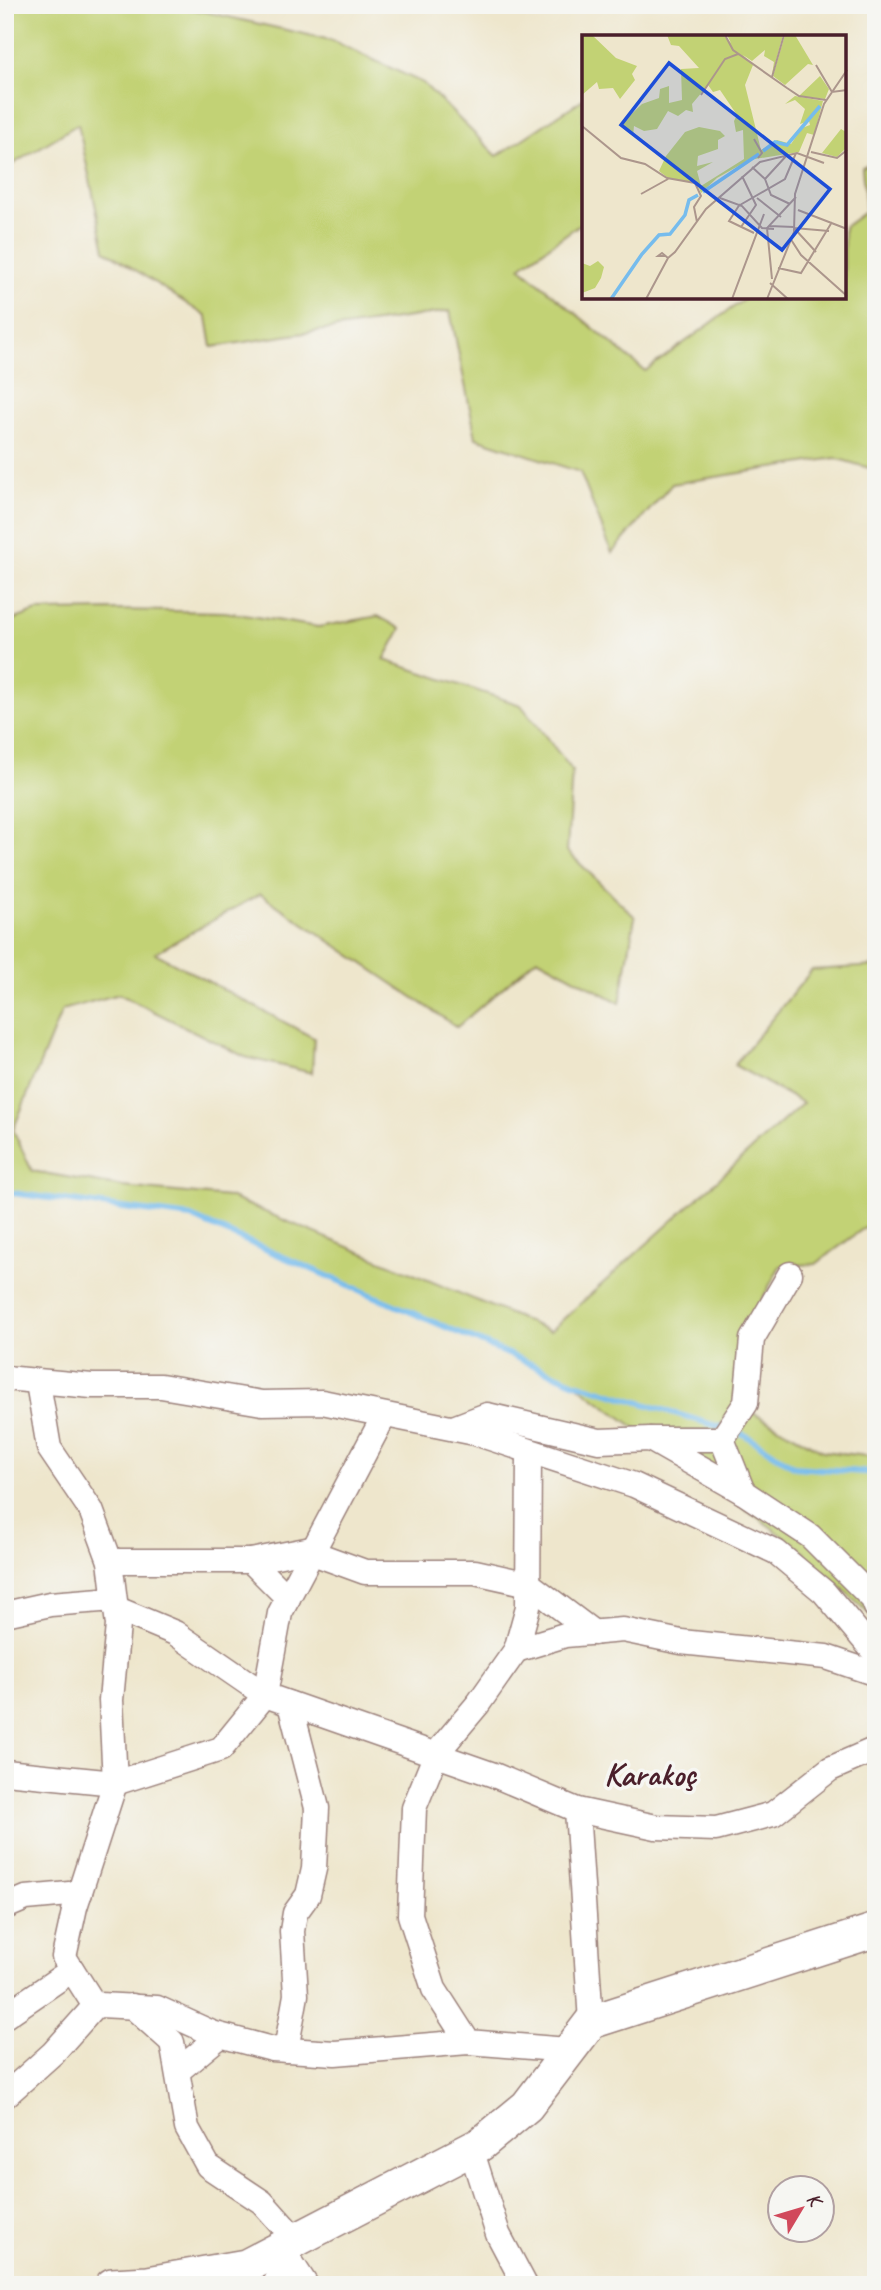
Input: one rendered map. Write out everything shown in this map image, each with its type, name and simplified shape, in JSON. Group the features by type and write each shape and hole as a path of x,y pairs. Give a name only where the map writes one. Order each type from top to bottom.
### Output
{"street":[{"path":"722,1439 746,1404 752,1339 790,1274"},
{"path":"5,1378 38,1382 161,1386 262,1403 321,1402 475,1433 634,1485 776,1552 824,1592 876,1654"},
{"path":"38,1382 49,1448 91,1510 110,1561 118,1625 111,1700 115,1783 80,1893 64,1957 95,2006"},
{"path":"452,1428 487,1415 599,1441 722,1439"},
{"path":"5,1772 115,1783 221,1749 265,1695 280,1613 315,1550 331,1511 384,1416"},
{"path":"650,1439 743,1492 810,1536 873,1598 876,1607"},
{"path":"722,1439 743,1492"},
{"path":"468,2042 434,1989 410,1915 414,1808 436,1754 478,1704 516,1650 528,1607 529,1452"},
{"path":"110,1561 251,1561 315,1550 365,1572 475,1572 529,1584 594,1633"},
{"path":"251,1561 288,1598"},
{"path":"5,1614 50,1604 115,1604 175,1633 265,1695 436,1754 577,1810 656,1827 716,1829 773,1814 830,1769 874,1745"},
{"path":"516,1650 565,1635 624,1630 681,1642 826,1657 876,1674"},
{"path":"286,2050 296,1995 292,1931 295,1913 308,1895 314,1869 317,1808 290,1704"},
{"path":"577,1810 591,2022"},
{"path":"5,1908 26,1898 80,1893"},
{"path":"113,2285 169,2282 246,2266 471,2149 527,2106 591,2022 876,1930"},
{"path":"5,2016 72,1970"},
{"path":"5,2096 53,2053 95,2006 157,2008 220,2036 286,2050 348,2053 468,2042 568,2050"},
{"path":"132,2007 172,2042 187,2129 208,2166 262,2202 289,2244 306,2285"},
{"path":"178,2071 220,2036"},
{"path":"471,2149 498,2234 525,2285"},
{"path":"276,2285 289,2244"}],"green space":[{"path":"5,5 175,5 331,40 423,83 497,156 582,100 582,223 520,267 645,371 745,299 846,299 846,226 866,211 862,167 876,160 876,470 835,458 672,484 612,553 580,472 476,438 450,311 212,347 207,317 105,250 78,124 5,169"},
{"path":"37,611 225,612 318,627 378,616 401,629 384,660 521,705 572,770 567,851 635,917 620,1003 537,958 457,1027 260,894 155,953 314,1038 312,1073 245,1057 119,994 62,1010 13,1130 32,1171 123,1187 229,1197 550,1331 803,1103 734,1065 812,970 876,966 876,1219 816,1264 780,1266 741,1339 739,1401 716,1431 641,1432 573,1382 191,1217 5,1192 5,1087 10,1071 5,1054 5,623"},
{"path":"751,1412 823,1451 876,1457 876,1620 798,1547 650,1439 722,1439"}],"waterway":[{"path":"5,1192 191,1217 573,1382 723,1428"},
{"path":"734,1431 745,1435 795,1467 876,1473"}],"district":[{"name":"Karakoç","path":"650,1774"}]}
